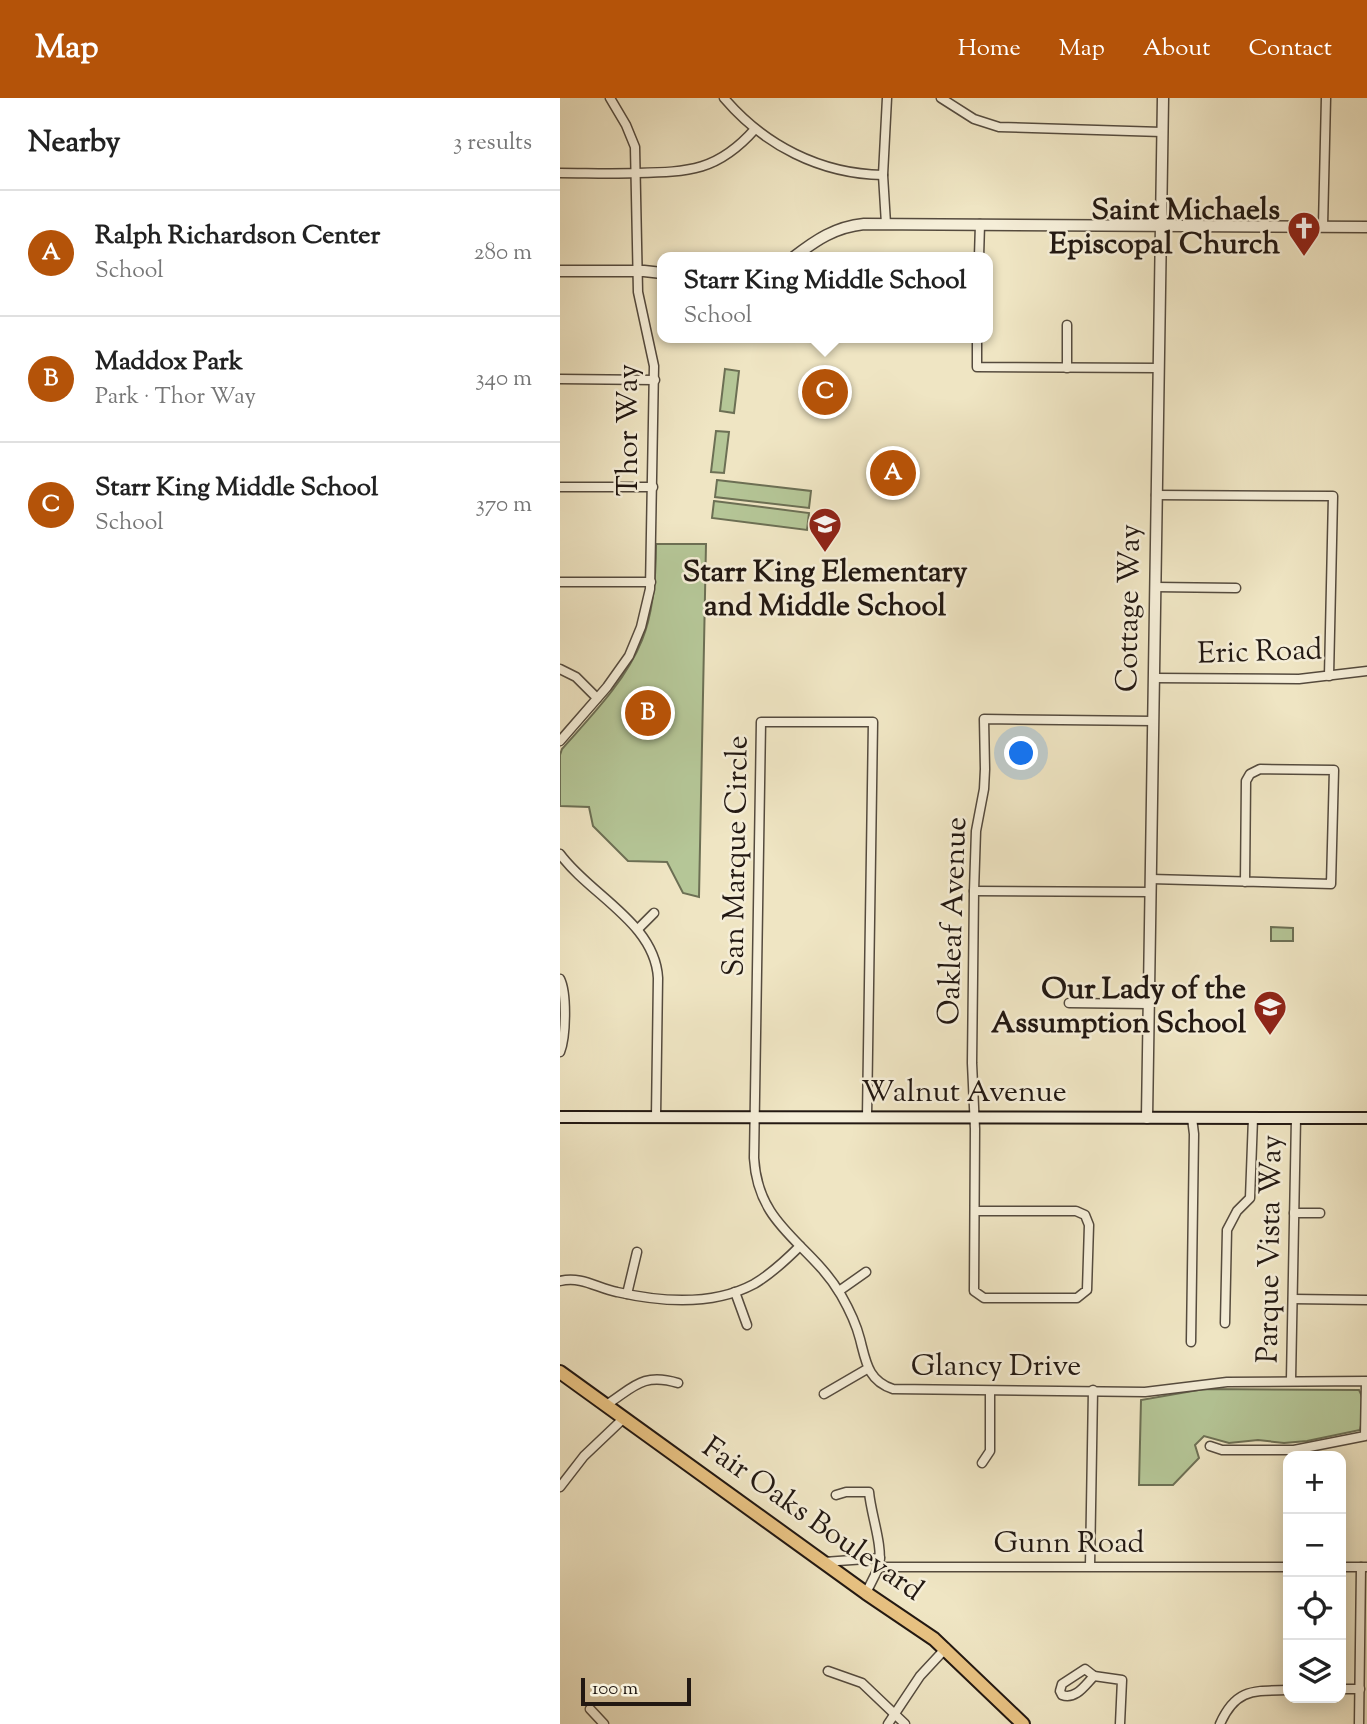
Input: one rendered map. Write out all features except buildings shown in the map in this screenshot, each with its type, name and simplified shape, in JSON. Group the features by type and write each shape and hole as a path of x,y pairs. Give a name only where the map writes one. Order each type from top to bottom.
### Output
{"main road":[{"name":"Walnut Avenue","path":"560,1116 1367,1118"},
{"name":"Fair Oaks Boulevard","path":"560,1372 946,1648 1023,1724"}],"street":[{"name":"Thor Way","path":"560,741 619,672 635,645 647,609 651,583 654,380 652,345 640,303 637,271 635,147 610,98"},
{"path":"724,98 755,129 782,148 813,162 883,175"},
{"path":"886,224 883,175 887,98"},
{"path":"942,98 974,119 999,127 1162,132"},
{"name":"Cottage Way","path":"1147,1118 1163,98"},
{"path":"1323,226 1326,98"},
{"path":"560,173 672,173 708,165 729,153 755,129"},
{"path":"800,252 839,228 864,224 1367,227"},
{"path":"979,252 980,224"},
{"path":"560,271 657,273"},
{"path":"1067,325 1067,368"},
{"path":"977,343 977,367 1158,368"},
{"path":"560,379 654,380"},
{"path":"560,487 653,488"},
{"path":"1156,495 1333,496 1329,676"},
{"path":"560,582 651,583"},
{"path":"1155,587 1236,588"},
{"path":"560,669 576,677 597,698"},
{"name":"Eric Road","path":"1154,678 1299,680 1367,671"},
{"name":"Oakleaf Avenue","path":"975,1211 1076,1211 1084,1214 1089,1225 1089,1285 1082,1296 984,1298 976,1294 973,1285 974,891 976,831 985,779 984,719 1153,721"},
{"name":"San Marque Circle","path":"754,1117 761,722 873,722 867,1117"},
{"path":"1150,879 1245,882 1331,884 1334,770 1260,769 1250,774 1246,780 1245,882"},
{"path":"560,854 565,867 638,929 651,948 657,972 656,1117"},
{"path":"974,891 1150,892"},
{"path":"638,929 654,913"},
{"path":"560,979 564,1002 564,1038 560,1052"},
{"path":"1069,1003 1149,1004"},
{"name":"Glancy Drive","path":"754,1117 754,1158 758,1187 771,1214 839,1291 855,1322 867,1369 878,1381 899,1390 1145,1392 1227,1381 1366,1381 1365,1436 1294,1450 1222,1450 1210,1446"},
{"path":"1191,1342 1192,1118"},
{"path":"1225,1324 1227,1230 1237,1211 1250,1198 1252,1118"},
{"name":"Parque Vista Way","path":"1292,1380 1296,1118"},
{"path":"1294,1213 1320,1213"},
{"path":"560,1282 580,1280 627,1294 667,1300 692,1299 736,1292 762,1279 800,1246"},
{"path":"627,1294 637,1252"},
{"path":"839,1291 866,1272"},
{"path":"736,1292 747,1325"},
{"path":"1293,1299 1367,1300"},
{"path":"824,1394 867,1369"},
{"path":"606,1405 634,1384 663,1380 678,1383"},
{"path":"1090,1566 1093,1390"},
{"path":"982,1463 990,1451 990,1391"},
{"path":"560,1487 584,1456 624,1418"},
{"path":"836,1495 869,1492 879,1562 866,1593"},
{"name":"Gunn Road","path":"823,1562 1283,1567"},
{"path":"1346,1567 1364,1567 1359,1724"},
{"path":"888,1724 920,1676 946,1648"},
{"path":"828,1671 862,1683 905,1724"},
{"path":"1094,1676 1122,1680 1120,1724"},
{"path":"1346,1689 1360,1689"},
{"path":"1220,1724 1229,1706 1241,1696 1255,1691 1283,1690"},
{"path":"590,1709 604,1724"}],"green space":[{"path":"725,369 739,371 734,413 720,411"},
{"path":"716,431 729,432 724,473 711,472"},
{"path":"717,480 811,491 809,508 715,497"},
{"path":"714,501 809,513 807,530 712,518"},
{"path":"656,544 706,544 699,897 683,893 667,862 628,861 593,826 589,807 560,806 562,749 617,684 642,640 653,593"},
{"path":"1271,927 1293,928 1293,941 1271,941"},
{"path":"1204,1389 1359,1390 1363,1405 1360,1430 1284,1443 1258,1440 1229,1443 1204,1436 1195,1445 1199,1458 1173,1485 1139,1485 1141,1400"}],"place":[{"name":"Saint Michaels Episcopal Church","path":"1304,258"},
{"name":"Starr King Middle School","path":"825,392"},
{"name":"Ralph Richardson Center","path":"893,473"},
{"name":"Starr King Elementary and Middle School","path":"825,554"},
{"name":"Maddox Park","path":"648,713"},
{"name":"Our Lady of the Assumption School","path":"1270,1037"}]}
